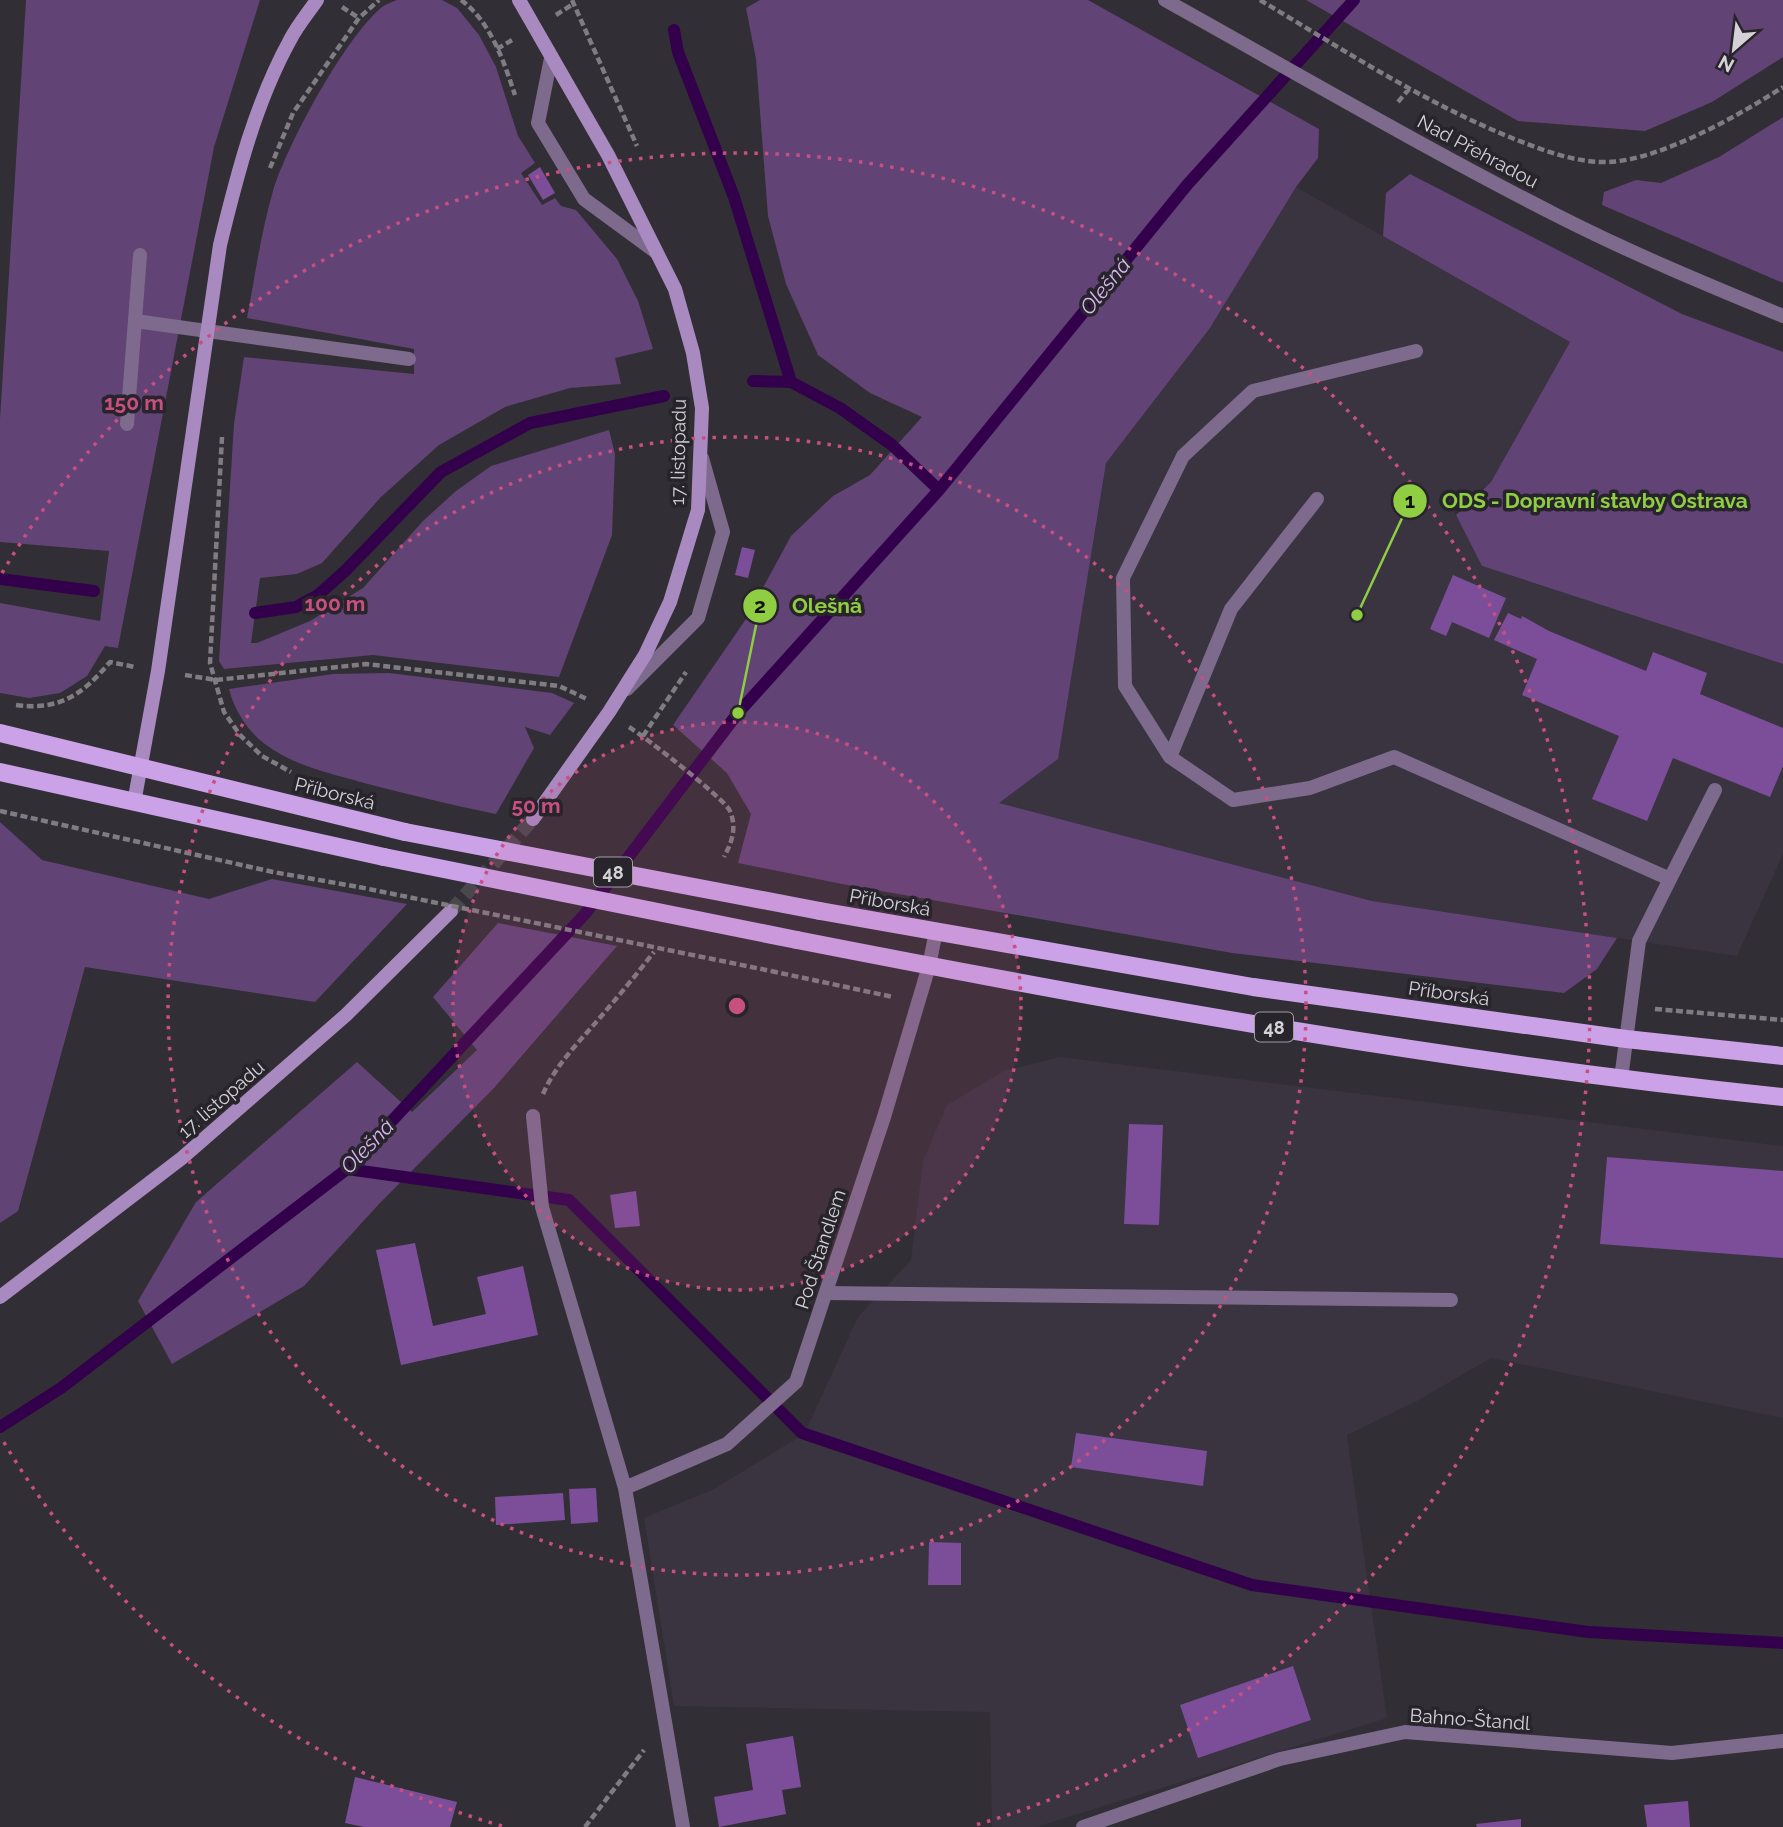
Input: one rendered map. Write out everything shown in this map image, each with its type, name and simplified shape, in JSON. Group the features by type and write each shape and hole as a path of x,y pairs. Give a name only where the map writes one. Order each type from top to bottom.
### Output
{"main road":[{"path":"134,803 158,671 220,245 253,126 270,82 290,38 317,0"},
{"name":"17. listopadu","path":"519,0 608,155 674,289 693,353 702,408 698,510 670,601 645,655 609,712 533,819"},
{"name":"Příborská","path":"0,733 405,832 820,911 1254,987 1626,1040 1783,1056"},
{"name":"48","path":"0,772 384,857 929,965 1248,1023 1621,1079 1783,1097"},
{"name":"17. listopadu","path":"0,1297 182,1158 346,1015 451,911"}],"street":[{"name":"Nad Přehradou","path":"1165,0 1560,217 1682,274 1783,316"},
{"path":"551,58 538,123 584,200 656,252"},
{"path":"127,424 140,255"},
{"path":"135,321 410,359"},
{"path":"1416,351 1253,391 1183,456 1123,578 1125,687 1170,757 1233,800 1310,788 1394,757 1670,879"},
{"path":"618,697 698,618 723,532 702,456"},
{"path":"1170,757 1231,609 1317,499"},
{"path":"1621,1079 1639,941 1715,790"},
{"name":"Pod Štandlem","path":"625,1488 727,1444 796,1382 884,1117 929,965 936,932"},
{"path":"533,1116 542,1207 625,1488 683,1827"},
{"path":"826,1293 1451,1300"},
{"name":"Bahno-Štandl","path":"1083,1827 1280,1759 1405,1732 1672,1753 1783,1741"}],"path":[{"path":"332,0 359,18"},
{"path":"267,176 293,113 359,18 379,0"},
{"path":"461,0 482,22 492,40 507,70 518,104"},
{"path":"1260,0 1409,89 1488,128 1555,155 1609,162 1661,151 1749,109 1783,87"},
{"path":"1400,100 1409,89"},
{"path":"222,437 210,663 224,712 240,735 261,756 290,772 302,775"},
{"path":"10,704 32,707 60,702 89,687 110,662 216,680 366,664 559,685 609,712 643,736 729,808 734,831 732,843 724,857"},
{"path":"643,736 687,669"},
{"path":"0,811 273,872 359,887 918,1002"},
{"path":"533,1116 548,1083 570,1051 632,982 654,952"},
{"path":"585,1827 665,1721"}],"shaded area":[{"path":"26,0 260,0 214,147 118,648 105,646 87,676 60,693 29,698 0,693 0,603 100,621 109,551 0,542 0,419"},
{"path":"397,0 442,0 457,8 479,35 496,67 518,136 535,163 521,173 542,205 555,198 561,206 576,210 617,259 638,301 653,349 615,358 621,384 570,388 505,407 439,445 381,497 322,563 297,574 260,578 251,643 310,621 363,588 423,521 456,491 491,466 609,430 615,454 612,535 559,677 373,655 224,669 219,661 234,424 244,357 414,374 414,349 247,318 273,191 291,147 319,93 351,42 382,7"},
{"path":"760,0 1088,0 1319,129 1318,158 1296,187 1210,328 1106,463 1058,759 999,803 1372,901 1617,938 1597,969 1564,993 1232,953 738,863 751,814 727,773 673,725 746,619 791,536 833,496 870,475 922,417 870,393 818,355 786,284 768,216 756,59 746,8"},
{"path":"1306,0 1783,0 1783,57 1712,102 1645,131 1518,121"},
{"path":"1783,117 1783,283 1602,205 1604,192 1636,180 1661,183 1719,157"},
{"path":"1410,174 1682,314 1783,352 1783,664 1482,566 1456,515 1491,482 1570,342 1383,236 1386,193"},
{"path":"1296,187 1570,342 1491,482 1453,510 1482,566 1783,664 1783,854 1737,956 1372,901 998,803 1058,759 1106,463 1210,328"},
{"path":"389,673 552,693 574,703 550,735 525,727 534,748 496,814 364,783 293,761 264,744 251,731 235,707 229,689 333,674"},
{"path":"0,822 42,860 209,899 272,879 407,904 315,1002 85,967 18,1211 0,1223"},
{"path":"498,923 617,946 493,1089 379,1204 304,1286 172,1364 138,1301 196,1202 357,1062 412,1112 477,1050 433,997"},
{"path":"1060,1057 1783,1146 1783,1418 1491,1358 1417,1401 1347,1435 1387,1718 1036,1827 992,1827 990,1712 674,1706 644,1518 714,1489 804,1434 858,1317 911,1260 923,1161 947,1105 1004,1071"}],"building":[{"path":"540,167 555,193 543,200 528,175"},
{"path":"742,547 755,550 748,578 735,575"},
{"path":"1453,575 1506,598 1489,638 1452,622 1446,636 1430,629"},
{"path":"1508,613 1521,619 1522,616 1549,631 1646,671 1653,652 1707,673 1700,694 1783,728 1783,766 1770,797 1673,758 1647,821 1592,799 1619,736 1522,695 1537,659 1494,640"},
{"path":"1129,1124 1163,1125 1159,1225 1124,1224"},
{"path":"1607,1157 1783,1171 1783,1258 1600,1244"},
{"path":"636,1191 640,1226 615,1228 610,1195"},
{"path":"415,1243 433,1326 486,1314 477,1277 523,1266 538,1335 401,1365 376,1250"},
{"path":"1076,1433 1207,1451 1203,1486 1071,1467"},
{"path":"596,1488 598,1522 571,1524 569,1489"},
{"path":"563,1493 565,1520 496,1525 495,1497"},
{"path":"929,1542 961,1543 961,1585 928,1585"},
{"path":"1293,1666 1311,1720 1198,1758 1180,1705"},
{"path":"793,1736 801,1787 782,1790 786,1814 719,1827 714,1797 753,1790 746,1744"},
{"path":"355,1777 457,1802 450,1827 364,1827 345,1823"},
{"path":"1688,1801 1690,1827 1647,1827 1644,1805"},
{"path":"1521,1819 1521,1827 1477,1827 1476,1824"}],"waterway":[{"name":"Olešná","path":"0,1427 61,1388 347,1169 585,914 738,713 939,490 1187,185 1354,0"},
{"path":"674,30 678,52 734,197 791,382"},
{"path":"753,381 791,382 840,408 892,445 939,490"},
{"path":"255,613 296,607 318,595 345,571 441,472 530,423 664,396"},
{"path":"0,579 94,591"},
{"path":"347,1169 569,1200 802,1433 1252,1585 1588,1632 1783,1643"}],"tunnel":[{"path":"451,911 533,819"}],"place":[{"name":"ODS - Dopravní stavby Ostrava","path":"1357,615"},
{"name":"Olešná","path":"738,713"}]}
